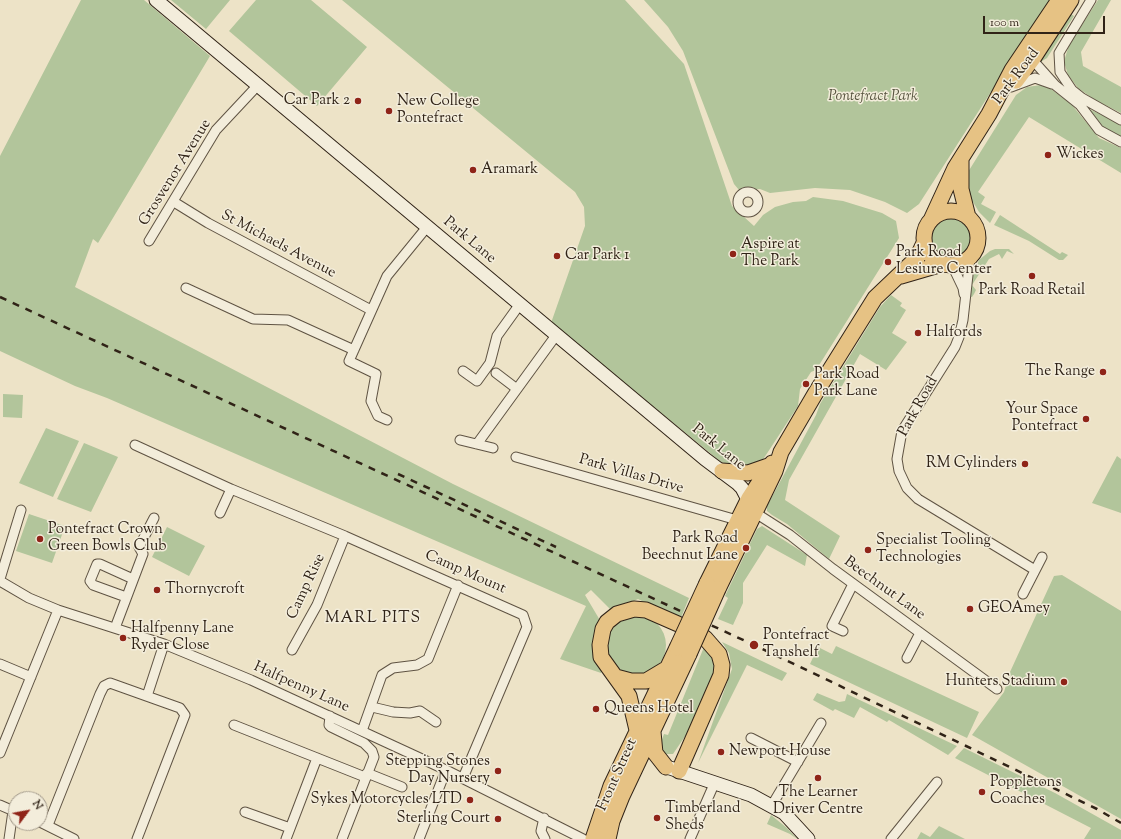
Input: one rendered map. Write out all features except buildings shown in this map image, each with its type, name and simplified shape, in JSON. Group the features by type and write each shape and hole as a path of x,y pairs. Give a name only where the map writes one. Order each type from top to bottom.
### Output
{"main road":[{"name":"Park Lane","path":"156,0 259,84 427,227 742,488 748,498"},
{"name":"Park Road","path":"672,673 744,516 748,498 768,466 781,452 872,303 892,280 917,258 924,243 926,228 955,168 989,114 1012,70 1059,0"},
{"name":"Park Road","path":"989,114 1032,61 1070,0"},
{"name":"Park Road","path":"892,280 931,266 962,263 970,257 976,248 978,234 976,228 968,218 961,189 961,160"},
{"path":"932,218 938,214 950,211 957,212 968,218"},
{"name":"Park Road","path":"924,243 928,254 947,265"},
{"name":"Park Road","path":"744,516 765,492 776,471 781,452"},
{"path":"725,474 748,473 768,466"},
{"path":"725,474 739,494 744,516"},
{"path":"638,730 629,696 604,662 600,645 604,629 613,617 628,609 640,609 678,624"},
{"path":"673,769 721,675 722,665 719,654 705,638"},
{"path":"616,677 632,681 646,681 672,673"},
{"name":"Front Street","path":"593,839 611,786 638,730 672,673"},
{"name":"Front Street","path":"606,837 622,796 653,731 672,673"},
{"path":"653,731 655,753 673,769"},
{"path":"632,775 648,766 673,769 745,792 772,805 784,813 808,839"}],"street":[{"path":"1091,0 1059,53 1060,72 1072,90 1082,98 1121,120"},
{"path":"1028,46 1032,61 1055,85 1080,105 1100,130 1121,142"},
{"path":"1011,87 1035,78 1055,85"},
{"name":"Grosvenor Avenue","path":"149,241 174,202 216,130 259,84"},
{"name":"St Michaels Avenue","path":"174,202 208,223 371,310"},
{"path":"387,420 378,416 371,402 376,374 349,361 387,276 427,227"},
{"name":"Park Road","path":"970,257 963,320 955,347 902,431 897,458 899,471 904,484 918,499 1035,570"},
{"name":"Park Road","path":"947,265 963,288 965,297"},
{"path":"186,288 253,319 288,320 354,350"},
{"path":"463,372 477,381 490,363 497,336 520,304"},
{"path":"478,444 557,334"},
{"path":"496,373 517,389"},
{"path":"460,440 493,448"},
{"name":"Camp Mount","path":"135,445 231,489 345,536 523,615 527,627 462,778"},
{"name":"Park Villas Drive","path":"516,457 744,516"},
{"path":"220,513 231,489"},
{"path":"0,580 21,510"},
{"name":"Beechnut Lane","path":"744,516 790,535 853,584 997,689"},
{"path":"115,628 143,554 139,547 154,518"},
{"name":"Camp Rise","path":"292,650 317,605 345,536"},
{"path":"1023,594 1042,557"},
{"path":"126,597 93,585 90,581 92,575 97,564 100,564 133,579"},
{"name":"Halfpenny Lane","path":"0,580 30,598 58,610 164,644 251,680 446,770 544,818 583,839"},
{"path":"843,631 832,626 853,584"},
{"path":"362,731 372,707 382,675 393,668 417,665 428,659 458,585"},
{"path":"0,753 4,733 30,677 58,610"},
{"path":"907,658 920,633"},
{"path":"147,696 164,644"},
{"path":"0,664 30,677"},
{"path":"48,815 104,686 110,683 180,708 185,715 137,839"},
{"path":"372,707 393,712 410,713 420,711 436,722"},
{"path":"330,716 329,724 331,728 364,743 372,751 374,757 342,839"},
{"path":"772,805 821,722"},
{"path":"234,725 292,749 402,787"},
{"path":"751,738 798,762"},
{"path":"286,839 317,758"},
{"path":"418,839 446,770"},
{"path":"690,839 715,782"},
{"path":"891,839 937,782"},
{"path":"244,812 290,828"},
{"path":"544,818 541,831 545,839"},
{"path":"48,826 64,836 74,839"}],"green space":[{"path":"81,0 144,0 210,56 98,243 93,239 75,287 453,484 689,598 680,620 638,599 612,611 591,590 585,595 601,622 603,668 601,673 560,659 586,606 107,398 75,386 0,351 0,156"},
{"path":"171,0 230,0 206,29"},
{"path":"256,0 311,0 367,47 317,106 229,31"},
{"name":"Aspire at The Park","path":"342,0 625,0 684,64 732,206 754,226 763,215 775,207 793,202 806,201 813,197 843,201 882,213 896,221 899,238 816,370 811,372 800,389 798,406 764,458 758,464 732,465 721,462 551,323 585,226 584,207 575,192"},
{"name":"Pontefract Park","path":"644,0 1050,0 919,204 907,213 885,202 850,190 815,188 770,193 760,189 739,190 734,184 683,51 668,27"},
{"path":"1098,0 1111,0 1081,52 1083,66 1121,87 1121,113 1095,100 1078,88 1068,75 1065,65 1065,58 1069,45"},
{"path":"1071,14 1074,16 1047,58 1039,63 1059,27"},
{"path":"1041,85 1051,89 1072,105 1099,138 1121,148 1121,173 1029,117 978,192 985,197 981,204 996,212 990,223 979,212 970,197 967,182 968,172 1016,95 1027,87"},
{"path":"1089,109 1121,124 1121,137 1114,135 1103,127"},
{"path":"1000,215 1060,254 1062,252 1068,255 1063,260 1059,260 1029,241 994,225"},
{"path":"956,218 963,221 969,227 972,238 971,246 963,255 956,258 948,258 941,255 933,246 932,234 935,227 944,219"},
{"path":"995,249 1009,249 1014,254 1007,251 1002,259 999,254 989,259 972,285 976,290 974,294 972,297 969,297 973,276 979,260"},
{"path":"891,295 902,303 900,306 906,310 892,333 907,342 886,370 860,354 789,480 785,500 840,536 829,559 787,524 767,511 767,506 816,415 820,404 880,307"},
{"path":"3,394 23,395 22,418 3,417"},
{"path":"46,428 79,441 53,497 19,483"},
{"path":"84,443 118,457 91,512 57,499"},
{"path":"1117,456 1121,459 1121,513 1092,503"},
{"name":"Pontefract Crown Green Bowls Club","path":"29,514 65,526 52,563 16,551"},
{"path":"762,526 807,555 805,566 767,545 743,583 743,603 733,625 718,619 728,598 725,596 757,529"},
{"path":"167,527 205,546 189,576 152,557"},
{"name":"Hunters Stadium","path":"1062,575 1121,611 1121,819 972,735 1004,692 1010,672 1054,576"},
{"path":"636,615 652,620 657,624 661,629 666,645 661,661 657,666 652,670 636,675 620,670 615,666 611,661 606,645 611,629 615,624 620,620"},
{"path":"722,642 787,673 782,681 747,665 698,763 732,669 729,653"},
{"path":"836,646 979,712 967,738 810,664 818,647 832,654"},
{"path":"704,647 718,662 712,686 702,699 697,719 673,754 666,754 662,752 660,745 664,734 668,735"},
{"path":"817,693 839,702 845,701 847,694 957,746 948,755 889,720 887,722 860,707 854,718 835,709 833,711 813,700"},
{"path":"964,748 1055,793 1121,830 1121,839 1084,839 1091,828 955,758"},
{"path":"771,815 787,828 797,839 790,834 767,824"},
{"path":"939,826 965,839 917,839 921,832 930,837"}],"railway":[{"path":"0,297 754,645 1097,809 1121,823"},
{"path":"398,474 556,547"}],"place":[{"name":"Car Park 2","path":"358,101"},
{"name":"New College Pontefract","path":"389,111"},
{"name":"Wickes","path":"1048,155"},
{"name":"Aramark","path":"473,170"},
{"name":"Aspire at The Park","path":"733,254"},
{"name":"Car Park 1","path":"557,256"},
{"name":"Park Road Lesiure Center","path":"888,262"},
{"name":"Park Road Retail","path":"1032,276"},
{"name":"Halfords","path":"918,333"},
{"name":"The Range","path":"1103,372"},
{"name":"Park Road Park Lane","path":"806,384"},
{"name":"Your Space Pontefract","path":"1086,419"},
{"name":"RM Cylinders","path":"1025,464"},
{"name":"Pontefract Crown Green Bowls Club","path":"40,539"},
{"name":"Park Road Beechnut Lane","path":"746,548"},
{"name":"Specialist Tooling Technologies","path":"868,550"},
{"name":"Thornycroft","path":"157,590"},
{"name":"GEOAmey","path":"970,609"},
{"name":"Halfpenny Lane Ryder Close","path":"123,638"},
{"name":"Pontefract Tanshelf","path":"754,645"},
{"name":"Hunters Stadium","path":"1064,682"},
{"name":"Queens Hotel","path":"596,709"},
{"name":"Newport House","path":"721,752"},
{"name":"Stepping Stones Day Nursery","path":"498,771"},
{"name":"The Learner Driver Centre","path":"818,778"},
{"name":"Poppletons Coaches","path":"982,792"},
{"name":"Sykes Motorcycles LTD","path":"470,800"},
{"name":"Timberland Sheds","path":"657,818"},
{"name":"Sterling Court","path":"498,819"}],"district":[{"name":"MARL PITS","path":"373,619"}]}
